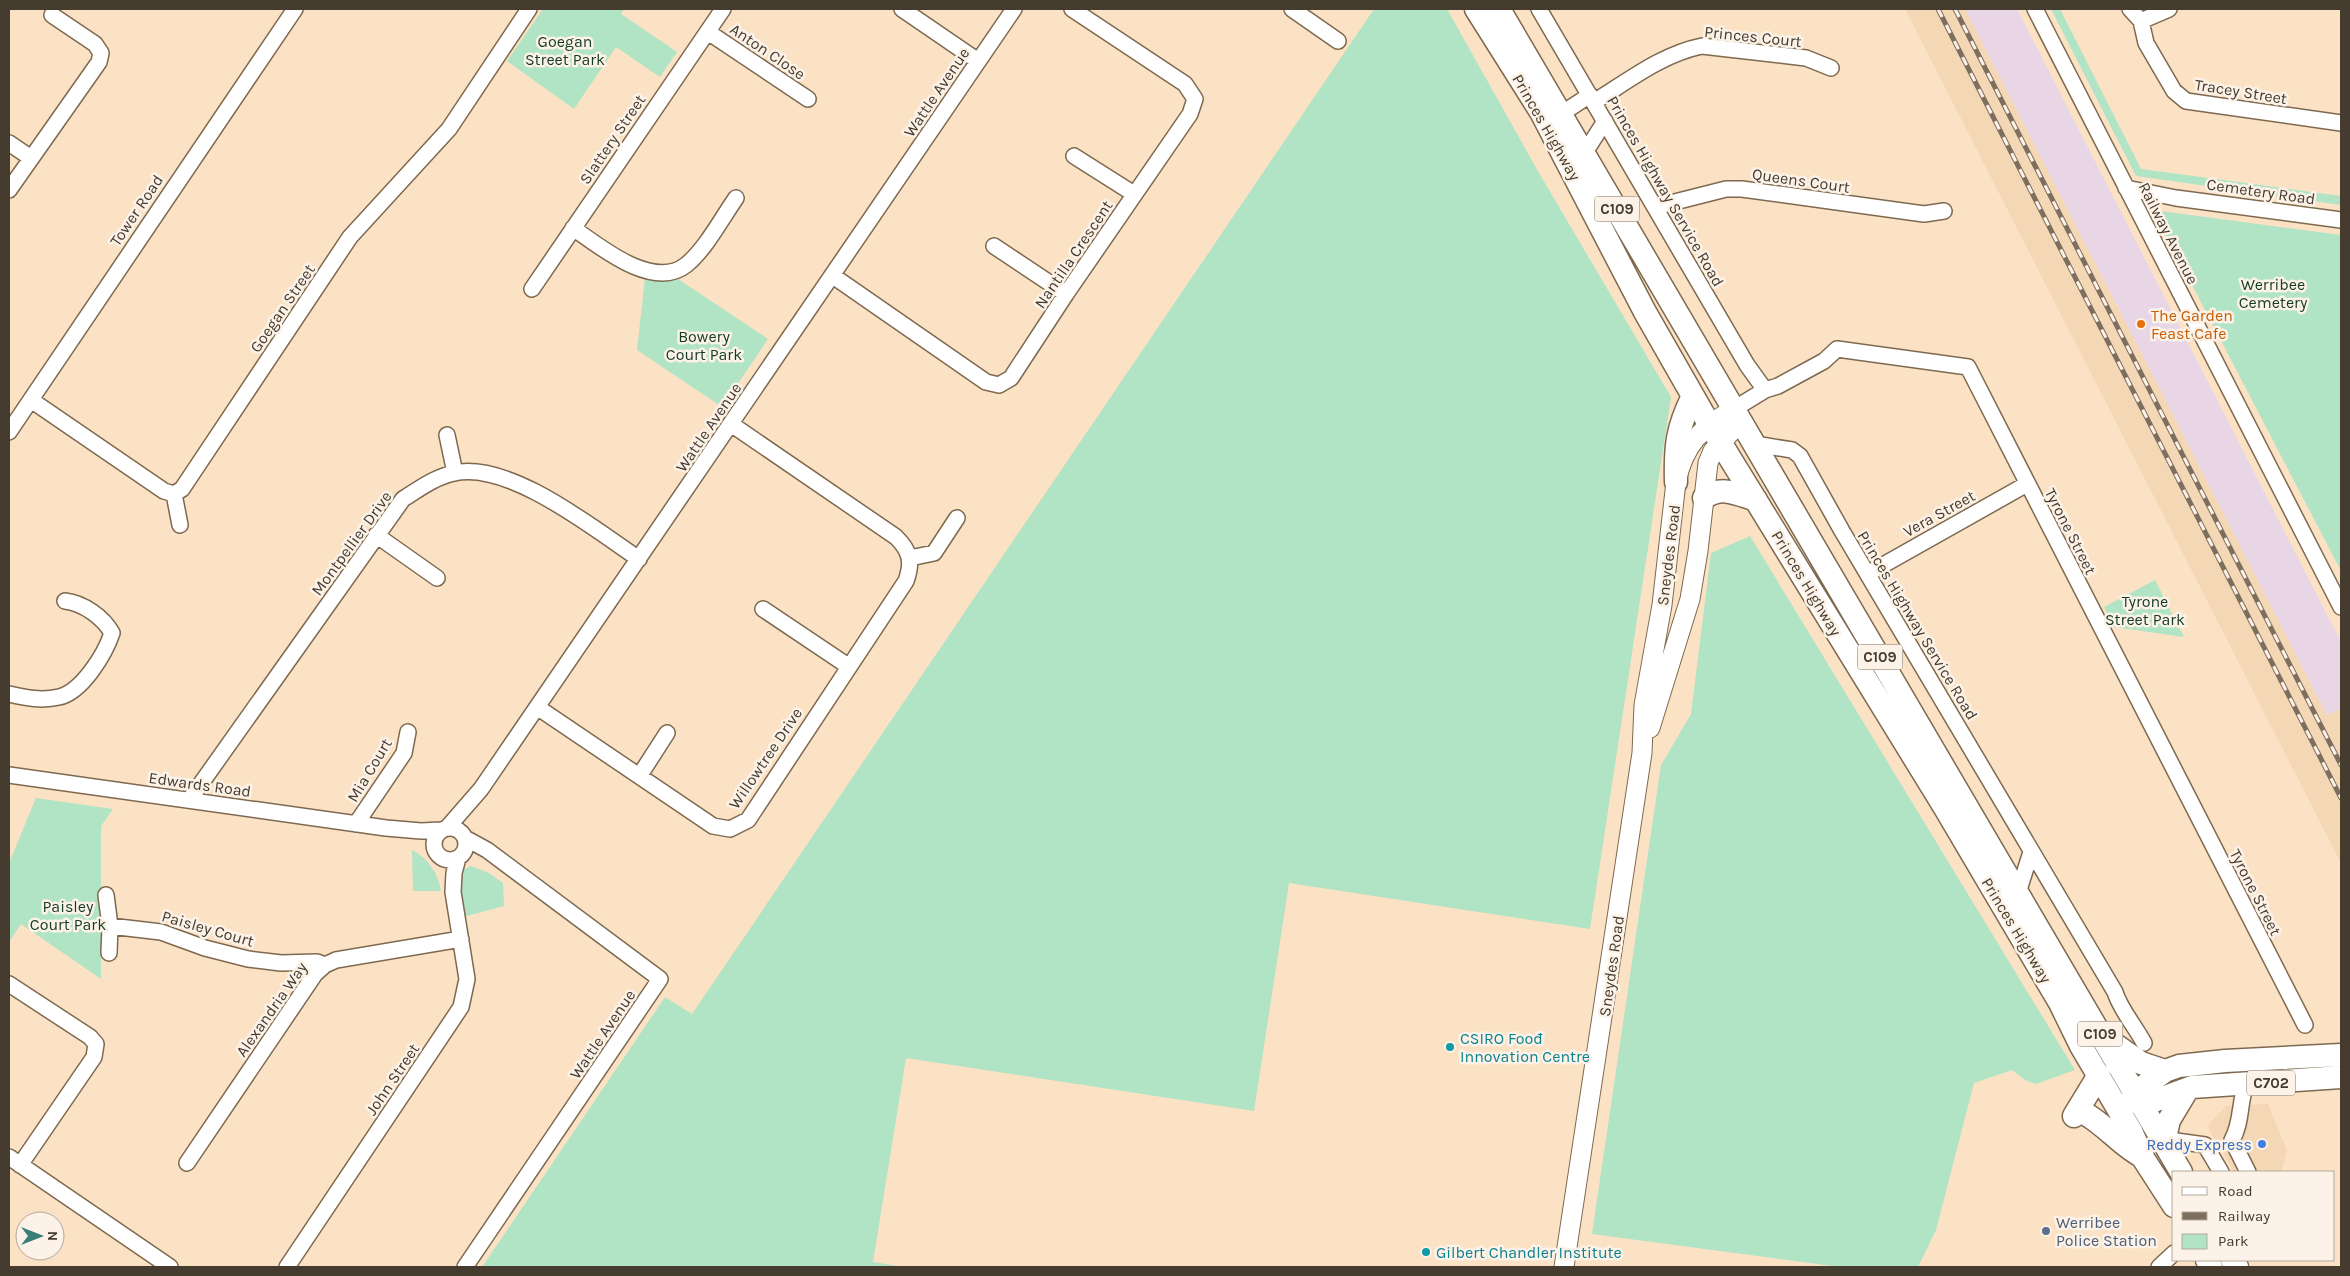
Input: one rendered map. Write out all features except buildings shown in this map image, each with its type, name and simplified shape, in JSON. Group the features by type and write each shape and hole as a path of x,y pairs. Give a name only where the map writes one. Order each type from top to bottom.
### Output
{"highway":[{"name":"Princes Highway","path":"1476,9 1541,112 1645,312 1720,443 1945,808 2060,1004 2144,1158 2172,1203"},
{"name":"Princes Highway","path":"1499,9 2180,1171"},
{"path":"1558,143 1560,114"},
{"path":"1676,482 1675,457 1679,426 1693,396"},
{"path":"1704,498 1715,491 1724,490 1756,500"},
{"path":"2100,1034 2142,1063 2164,1071"},
{"name":"C702","path":"2138,1100 2144,1086 2164,1071 2194,1063 2341,1055"},
{"path":"2099,1075 2079,1115 2109,1132 2131,1152 2144,1158"},
{"name":"C702","path":"2118,1108 2138,1100 2154,1102 2187,1090 2341,1078"},
{"path":"2164,1143 2169,1120 2187,1090"}],"main road":[{"name":"Sneydes Road","path":"1564,1267 1642,753 1644,705 1662,606 1676,482 1680,464 1688,449 1709,424 1737,415"},
{"name":"Sneydes Road","path":"1642,753 1676,649 1690,599 1698,552 1708,463 1737,415"}],"street":[{"name":"Tower Road","path":"9,432 109,280 295,9"},
{"name":"Goegan Street","path":"174,494 182,489 360,224 437,145 529,9"},
{"name":"Slattery Street","path":"532,289 723,9"},
{"path":"902,9 978,61"},
{"name":"Wattle Avenue","path":"444,829 481,789 1014,9"},
{"name":"Nantilla Crescent","path":"833,276 986,382 999,385 1011,378 1066,294 1190,114 1195,99 1184,84 1072,9"},
{"path":"1292,9 1338,41"},
{"name":"Princes Highway Service Road","path":"1539,9 1747,365 1772,388"},
{"name":"Railway Avenue","path":"2035,9 2341,607"},
{"name":"Tracey Street","path":"2130,9 2141,22 2146,43 2174,91 2186,101 2341,123"},
{"path":"2141,22 2169,9"},
{"path":"9,190 99,62 101,53 95,44 52,15"},
{"name":"Anton Close","path":"708,32 808,99"},
{"name":"Princes Court","path":"1592,99 1666,58 1686,49 1702,46 1806,58 1831,68"},
{"name":"Princes Highway","path":"1560,114 1592,99"},
{"name":"Princes Highway","path":"1584,154 1605,121"},
{"path":"9,143 31,158"},
{"path":"1074,156 1134,194"},
{"name":"Queens Court","path":"1655,207 1726,189 1742,189 1924,214 1944,211"},
{"name":"Cemetery Road","path":"2130,194 2176,198 2341,220"},
{"path":"572,228 622,261 642,270 664,272 685,266 699,251 736,198"},
{"path":"994,246 1066,294"},
{"name":"Tyrone Street","path":"1737,415 1772,388 1824,361 1837,349 1843,348 1968,367 2305,1024"},
{"path":"31,400 164,491 174,494 180,525"},
{"path":"731,424 896,537 907,547 910,558 934,553 957,518"},
{"path":"447,435 455,473"},
{"name":"Princes Highway Service Road","path":"1754,444 1792,450 1800,456 2115,992 2118,1004 2127,1012 2144,1043"},
{"name":"Montpellier Drive","path":"190,799 403,499 428,483 455,473 480,472 504,478 546,498 638,559"},
{"name":"Vera Street","path":"1869,573 2027,484"},
{"path":"376,535 437,578"},
{"name":"Willowtree Drive","path":"537,707 713,826 730,829 748,820 848,666 906,581 911,569 910,558"},
{"path":"9,694 36,700 61,697 84,681 108,644 112,633 106,623 77,603 65,601"},
{"path":"763,609 848,666"},
{"name":"Mia Court","path":"356,824 404,753 408,732"},
{"path":"640,775 667,734"},
{"name":"Edwards Road","path":"9,776 190,799 386,828 421,832 444,829"},
{"name":"Wattle Avenue","path":"465,1267 660,979 487,850 465,836 469,814 481,789"},
{"name":"Edwards Road","path":"386,828 422,842 438,854"},
{"path":"456,828 465,836 466,848 459,857 448,860 438,854 435,838 444,829 456,828"},
{"path":"2018,893 2031,852"},
{"name":"John Street","path":"287,1267 461,1007 467,980 461,940 453,892 438,854"},
{"name":"Wattle Avenue","path":"459,857 474,855 505,865"},
{"name":"John Street","path":"453,892 454,873 459,857"},
{"path":"106,895 110,926 109,953"},
{"name":"Paisley Court","path":"110,926 161,932 205,948 248,959 281,963 317,962 325,965"},
{"name":"Alexandria Way","path":"187,1164 309,982 325,965 336,960 461,940"},
{"path":"9,984 93,1038 96,1044 94,1057 14,1161 170,1267"},
{"path":"2232,1140 2238,1129 2240,1099 2246,1084"},
{"path":"2164,1143 2176,1141 2205,1145 2232,1140"},
{"path":"2232,1140 2248,1171"},
{"path":"2205,1145 2220,1171"},
{"path":"2160,1267 2172,1255"},
{"path":"2160,1267 2172,1259"}],"shaded area":[{"path":"1905,9 1965,9 2327,715 2340,709 2341,863"},
{"path":"1965,9 2017,9 2341,642 2341,711 2340,709 2327,715"},
{"path":"2268,1104 2287,1150 2281,1171 2233,1171 2207,1126 2226,1106"}],"green space":[{"name":"Goegan Street Park","path":"543,9 624,9 621,14 677,52 660,77 616,47 574,109 507,61"},
{"path":"1374,9 1447,9 1539,173 1671,397 1590,929 1289,883 1254,1111 906,1058 873,1262 904,1267 482,1267 665,997 692,1014"},
{"path":"2051,9 2060,9 2141,169 2341,196 2341,205 2136,176"},
{"name":"Werribee Cemetery","path":"2153,210 2341,235 2341,571"},
{"name":"Bowery Court Park","path":"675,277 768,339 722,407 637,350 645,278"},
{"path":"1750,536 2075,1070 2036,1084 2025,1080 2012,1070 1974,1083 1936,1230 1918,1267 1840,1267 1592,1234 1661,765 1691,714 1711,553"},
{"name":"Tyrone Street Park","path":"2155,580 2184,637 2114,627 2104,607"},
{"name":"Paisley Court Park","path":"36,798 113,809 101,826 101,979 21,924 9,942 9,863"},
{"path":"412,850 432,867 438,878 441,891 413,891"},
{"path":"471,866 489,873 503,883 504,906 463,917 457,884 462,870"}],"railway":[{"path":"1938,9 2341,798"},
{"path":"1955,9 2341,765"}],"place":[{"name":"The Garden Feast Cafe","path":"2141,324"},
{"name":"CSIRO Foođ Innovation Centre","path":"1450,1047"},
{"name":"Reddy Express","path":"2262,1144"},
{"name":"Werribee Police Station","path":"2046,1231"},
{"name":"Gilbert Chandler Institute","path":"1426,1252"}]}
